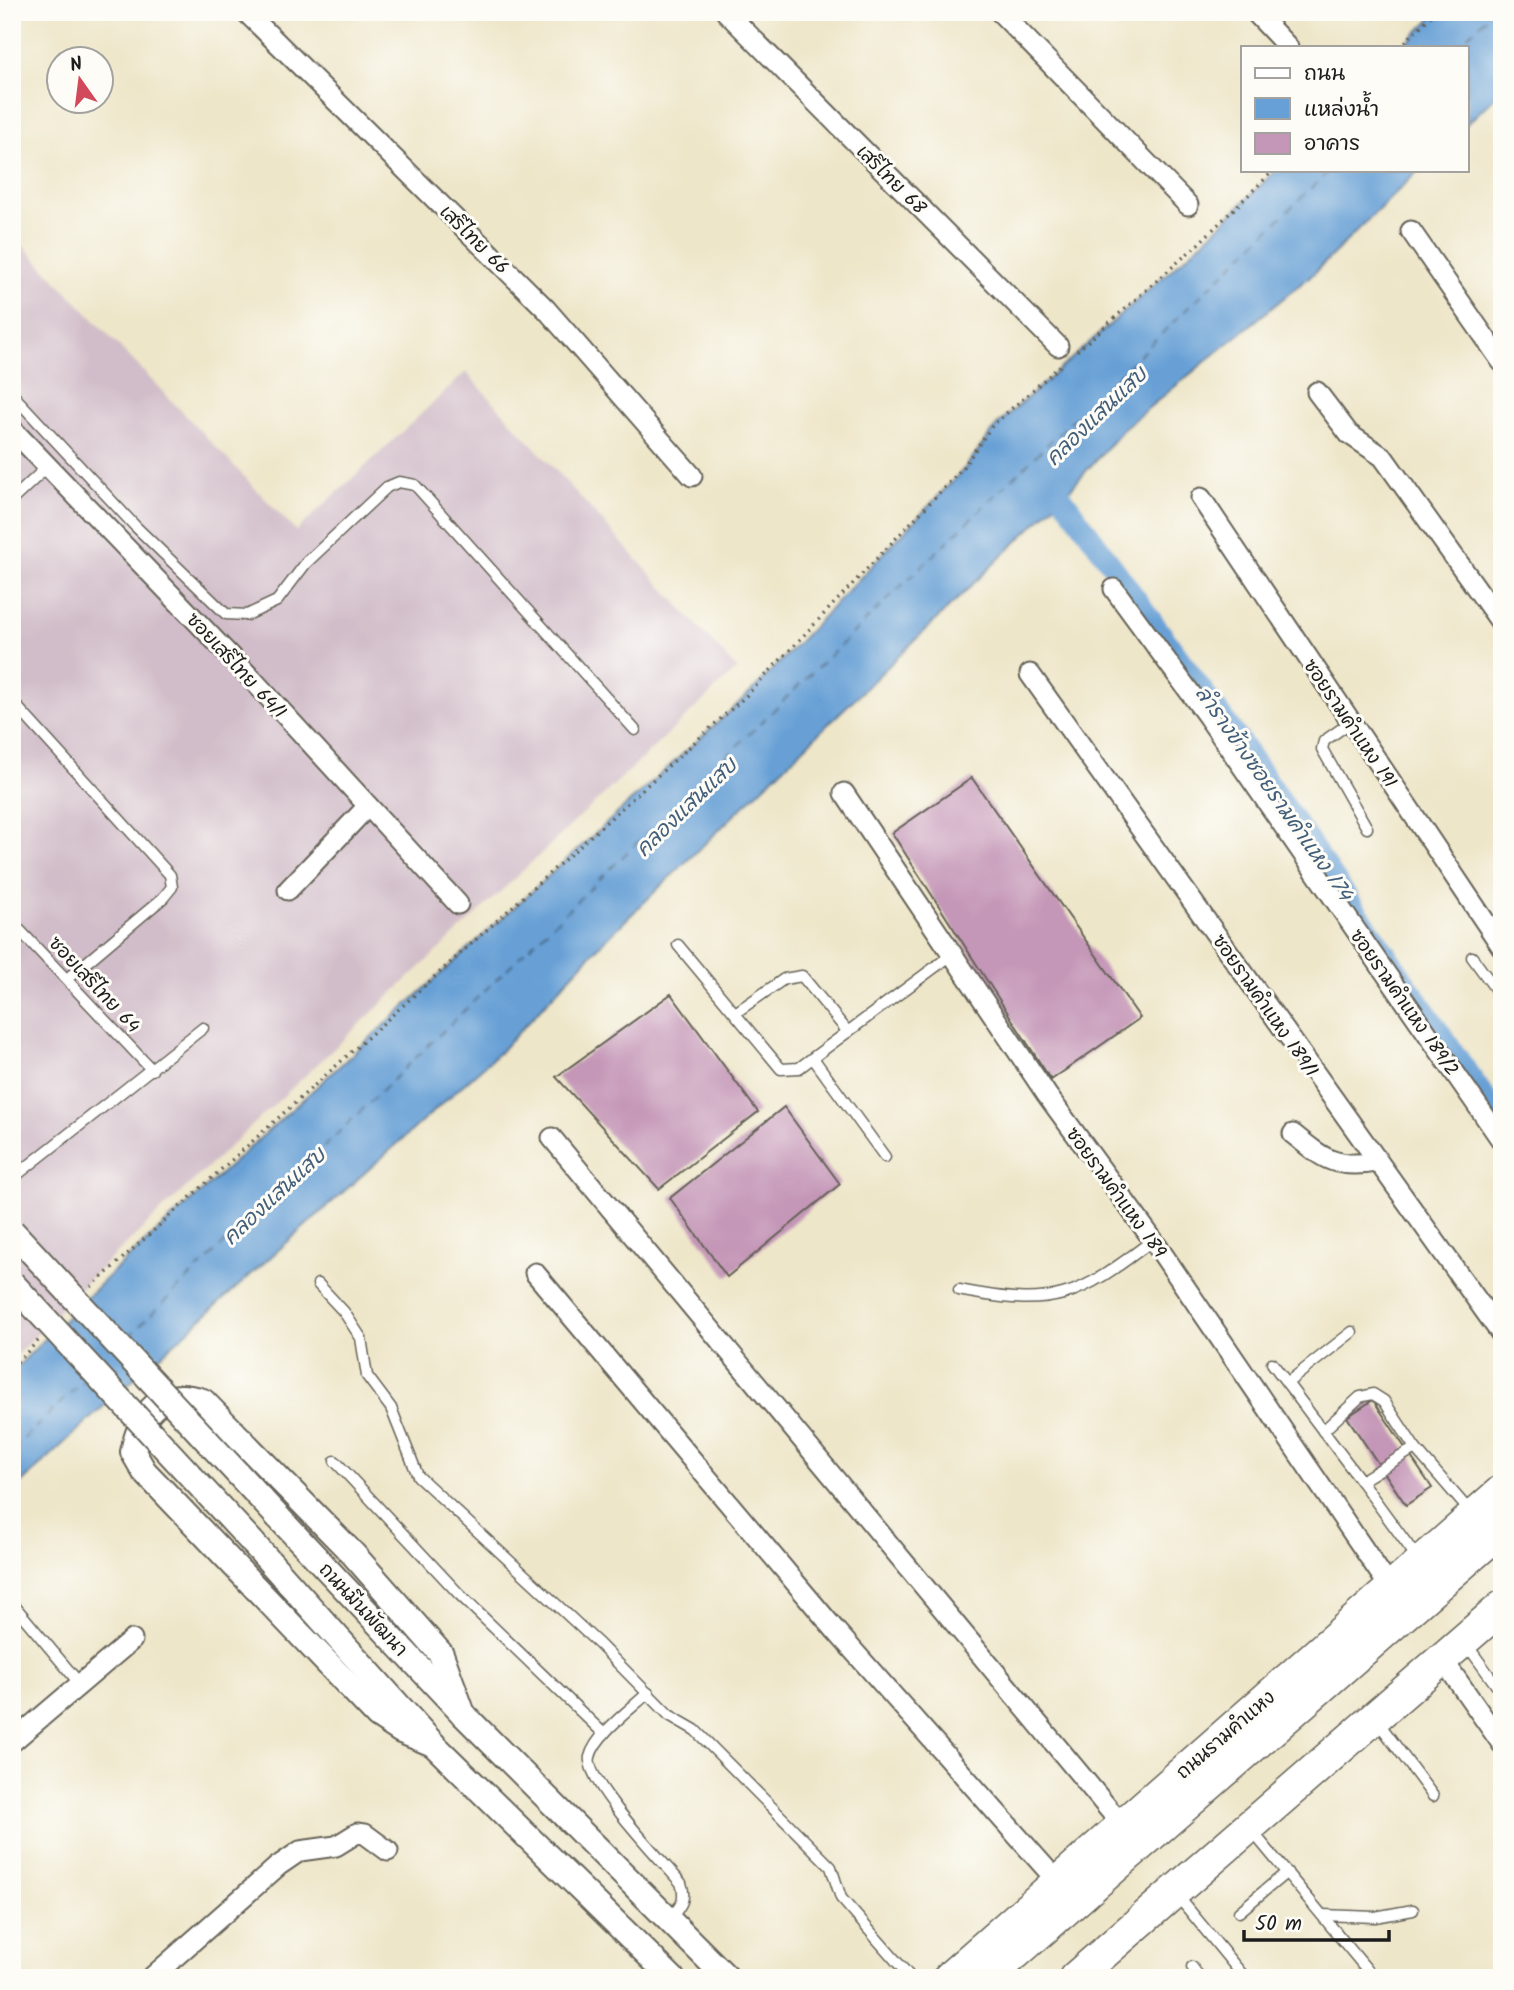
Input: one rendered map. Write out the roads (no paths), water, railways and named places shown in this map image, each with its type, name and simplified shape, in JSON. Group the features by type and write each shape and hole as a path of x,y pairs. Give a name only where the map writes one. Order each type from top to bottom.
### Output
{"main road":[{"name":"ถนนรามคำแหง","path":"949,1978 1502,1491"},
{"name":"ถนนรามคำแหง","path":"987,1978 1502,1529"},
{"path":"1016,1978 1502,1555"},
{"path":"1074,1978 1175,1894 1502,1607"},
{"path":"979,1978 981,1962 989,1942"}],"street":[{"name":"เสรีไทย 66","path":"246,12 546,309 692,476"},
{"name":"เสรีไทย 68","path":"726,12 1065,354"},
{"path":"1000,12 1188,205"},
{"path":"1255,12 1287,46"},
{"path":"1411,230 1502,362"},
{"path":"1317,392 1349,434 1383,457 1502,624"},
{"name":"ซอยเสรีไทย 64/1","path":"12,429 458,904"},
{"name":"ซอยรามคำแหง 191","path":"1201,498 1502,947"},
{"name":"ซอยรามคำแหง 189/2","path":"1114,589 1208,717 1502,1141"},
{"name":"ซอยรามคำแหง 189/1","path":"1030,674 1502,1335"},
{"name":"ซอยรามคำแหง 189","path":"844,793 1047,1095 1153,1240 1391,1589"},
{"path":"288,890 368,806"},
{"path":"1293,1134 1321,1157 1334,1163 1352,1166 1377,1162"},
{"path":"552,1138 1122,1825"},
{"name":"ถนนมีนพัฒนา","path":"12,1231 463,1714 727,1978"},
{"path":"535,1273 836,1631 1057,1881"},
{"name":"ถนนมีนพัฒนา","path":"12,1283 252,1542 433,1744 672,1978"},
{"path":"433,1744 401,1731 378,1716 144,1471 133,1452 137,1429 148,1412 160,1401 176,1397 189,1396 203,1401 354,1555 442,1654 463,1714"},
{"path":"12,1742 132,1640"},
{"path":"1453,1650 1502,1744"},
{"path":"151,1978 278,1866 300,1852 336,1846 357,1833 365,1834 388,1851"}],"lane":[{"path":"12,394 135,526 226,614 247,615 277,601 306,564 387,487 399,482 415,485 635,730"},
{"path":"12,499 48,466"},
{"path":"12,701 170,876 172,887 163,898 68,978"},
{"path":"1351,722 1324,741 1322,749 1367,828"},
{"name":"ซอยเสรีไทย 64","path":"12,922 68,978 152,1070"},
{"path":"678,945 781,1069 799,1068 954,953"},
{"path":"1472,957 1502,998"},
{"path":"735,1013 784,979 802,976 848,1032"},
{"path":"18,1174 203,1028"},
{"path":"813,1058 885,1157"},
{"path":"959,1290 1029,1300 1065,1295 1102,1279 1153,1240"},
{"path":"318,1284 344,1312 361,1338 367,1376 391,1408 418,1476 669,1715 695,1730 831,1867 841,1898 911,1978"},
{"path":"1287,1383 1352,1332"},
{"path":"1272,1363 1421,1562"},
{"path":"1323,1431 1360,1398 1373,1394 1384,1401 1415,1448 1474,1516"},
{"path":"1361,1481 1415,1448"},
{"path":"335,1461 459,1594 604,1734"},
{"path":"12,1603 80,1684"},
{"path":"1453,1650 1500,1688"},
{"path":"648,1693 604,1734 590,1757 591,1768 602,1791 681,1883 685,1893 683,1903 669,1921"},
{"path":"1376,1718 1433,1796"},
{"path":"1249,1828 1374,1978"},
{"path":"1239,1912 1287,1872"},
{"path":"1175,1894 1245,1978"},
{"path":"1322,1915 1375,1917 1413,1910"},
{"path":"1192,1968 1200,1978"}],"water":[{"path":"1438,12 1502,12 1502,90 1468,123 1468,46 1403,46"},
{"name":"คลองแสนแสบ","path":"1274,172 1417,172 1313,274 1124,428 1066,494 600,945 502,1050 94,1415 12,1492 12,1372 105,1279 751,692 964,469 998,424 1208,237"}],"waterway":[{"name":"ลำรางข้างซอยรามคำแหง 174","path":"1047,476 1244,747 1502,1122"}]}
